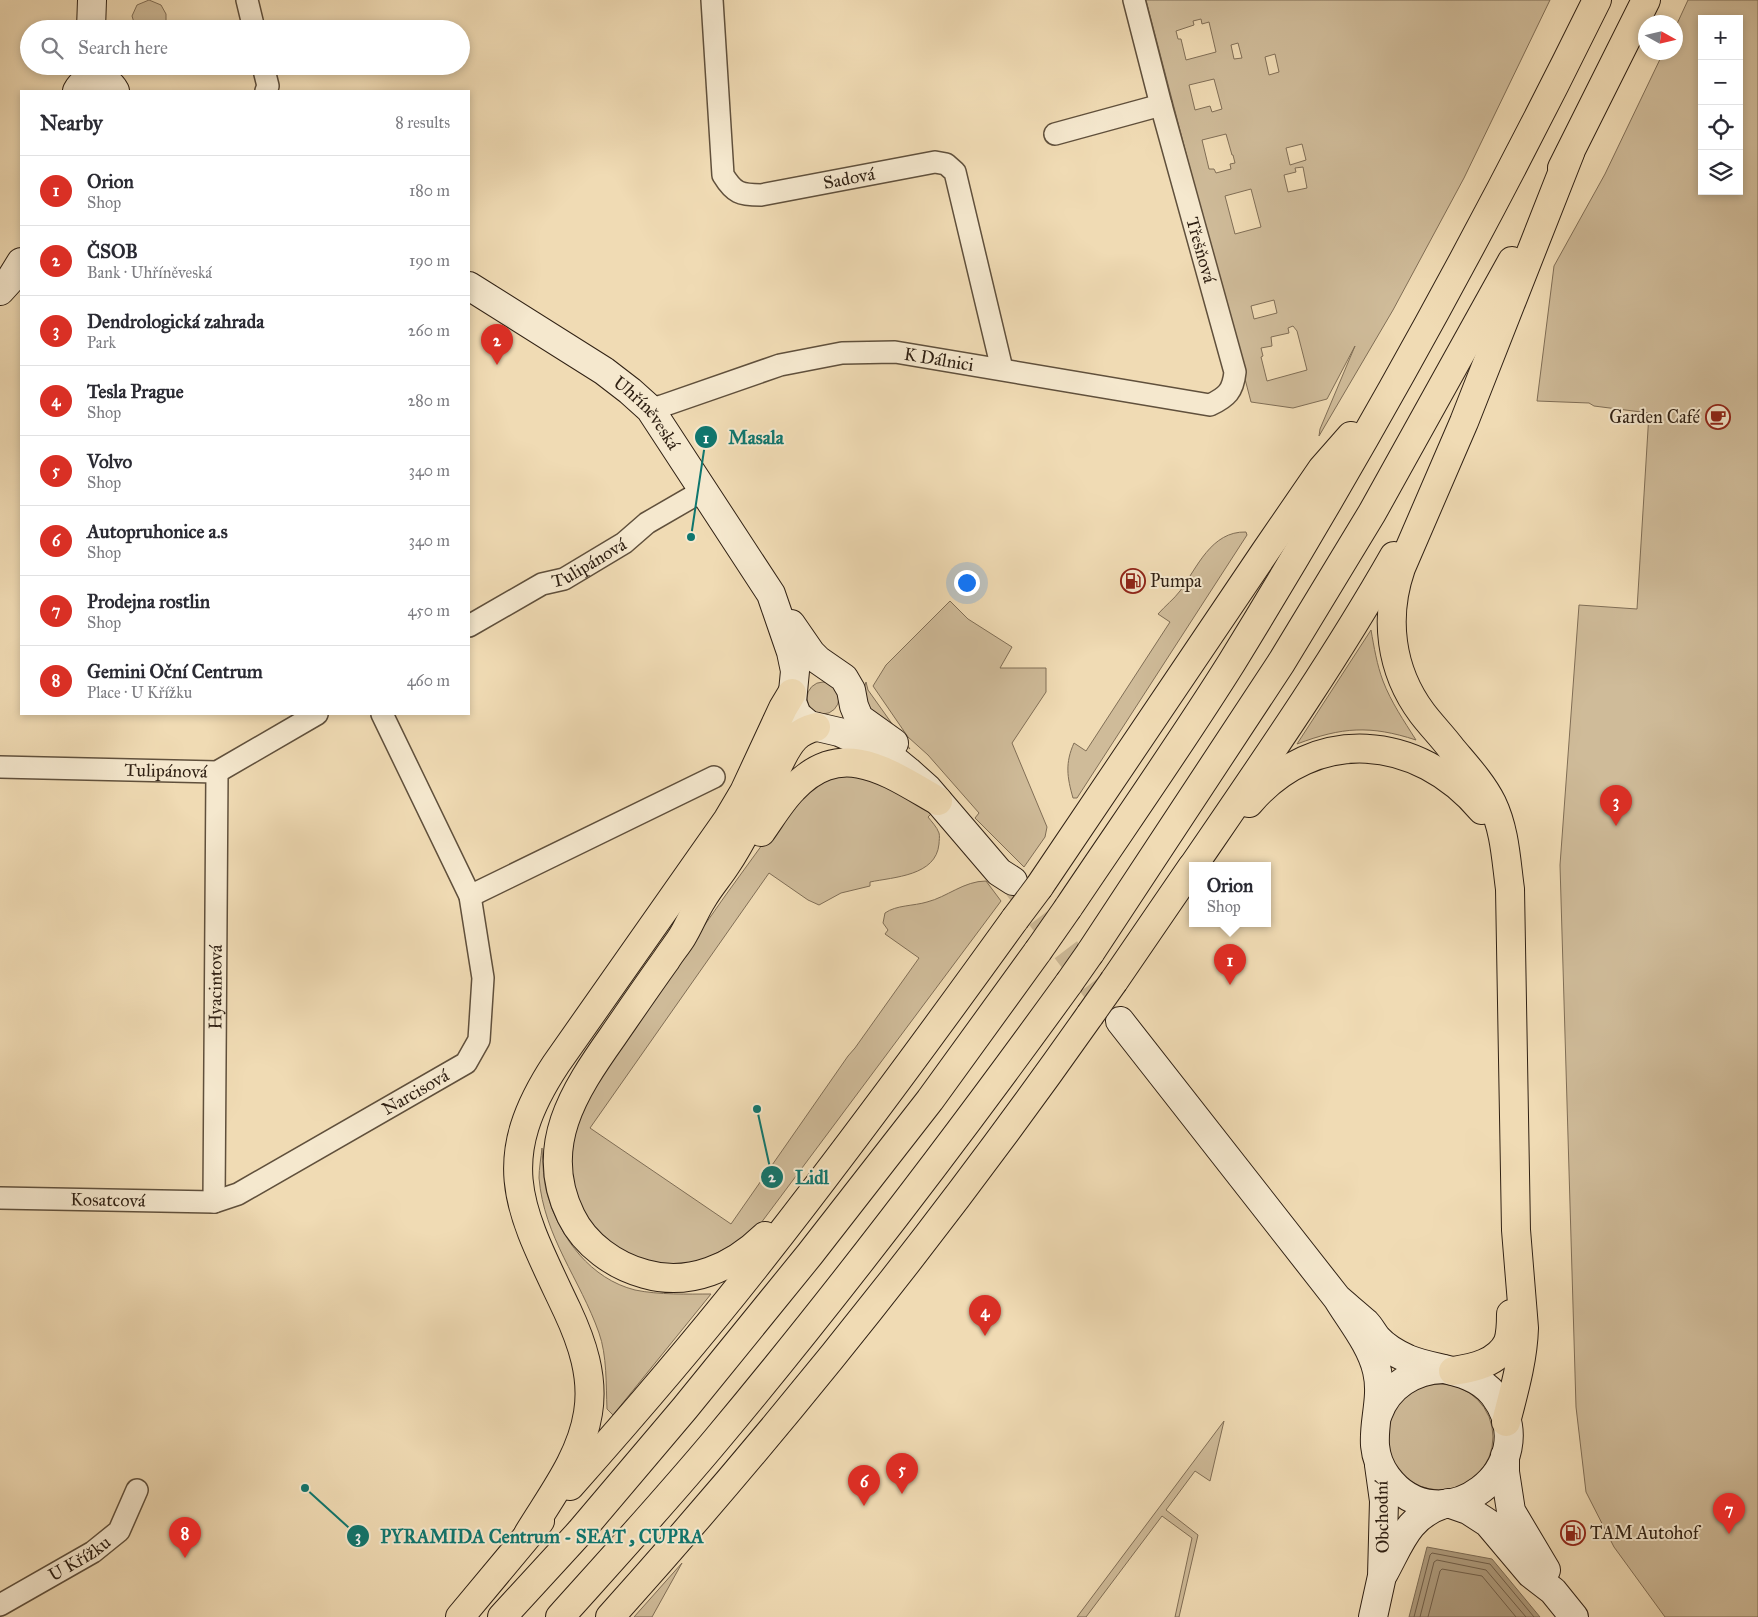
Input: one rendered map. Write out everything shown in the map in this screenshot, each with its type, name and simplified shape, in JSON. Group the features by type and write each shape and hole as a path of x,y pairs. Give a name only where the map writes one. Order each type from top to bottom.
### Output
{"highway":[{"path":"502,1617 580,1532 679,1416 810,1254 930,1100 1068,908 1240,647 1307,537 1393,388 1520,153 1597,0"},
{"path":"560,1617 717,1439 845,1281 966,1125 1090,953 1281,663 1372,513 1570,153 1646,0"},
{"path":"1506,1422 1524,1343 1516,1230 1510,889 1504,841 1493,804 1482,786 1422,712 1400,671 1391,632 1392,605 1399,575 1464,422 1570,153"},
{"path":"460,1617 528,1534 615,1436 754,1268 909,1067 1039,887 1322,469 1393,388"},
{"path":"1197,862 1371,597 1410,528 1464,422"},
{"path":"528,1534 574,1458 586,1425 590,1396 587,1366 580,1339 534,1239 522,1202 517,1173 524,1125 537,1094 556,1064 728,819 744,792 793,689"},
{"path":"682,937 703,898 745,836 792,741 802,732 820,727"},
{"path":"1198,862 1255,796 1275,778 1292,766 1308,759 1358,748 1386,751 1410,757 1429,765 1451,779 1473,799 1485,814 1499,843 1507,868"},
{"path":"815,1188 751,1250 739,1258 714,1271 686,1277 652,1276 618,1264 588,1241 574,1222 564,1197 558,1167 559,1141 566,1113 591,1067 682,937 711,904 792,790 808,775 834,764 854,762 885,770 938,801"},
{"path":"610,1617 786,1412 882,1294 1031,1098 1189,873"},
{"path":"1449,1370 1470,1369 1489,1361 1497,1356 1508,1341 1516,1230"}],"street":[{"path":"91,20 92,0"},
{"path":"246,0 252,20"},
{"name":"Sadová","path":"712,0 723,175 730,187 743,195 761,195 935,162 946,164 955,172 1002,369"},
{"name":"Třešňová","path":"1134,0 1161,106 1235,372 1234,385 1228,393"},
{"path":"265,75 268,86 266,90"},
{"path":"85,79 102,79 109,83 114,90"},
{"path":"1055,134 1161,106"},
{"path":"0,291 10,280 20,264"},
{"name":"Uhříněveská","path":"470,287 604,371 650,409 773,597"},
{"name":"K Dálnici","path":"650,409 780,366 842,353 896,352 1210,405 1221,400 1228,393"},
{"name":"Tulipánová","path":"470,625 542,584 564,579 624,543 647,523 704,490"},
{"path":"773,597 811,653 823,665 844,678 848,684 859,718 903,750 940,785 1004,862 1013,881 999,872 919,780 897,762 868,745 839,732 809,725 797,715 792,702 795,671 791,652 773,597"},
{"path":"793,689 799,678 806,672 822,668 832,669"},
{"path":"820,727 832,726 845,716 850,709 852,699"},
{"name":"Tulipánová","path":"0,767 217,772 315,715"},
{"name":"Narcisová","path":"214,1202 238,1194 466,1063 479,1040 483,978 470,896 382,715"},
{"name":"Hyacintová","path":"214,1202 217,772"},
{"path":"470,896 714,777"},
{"path":"1120,1021 1337,1298 1366,1345 1377,1371 1379,1390 1374,1439 1377,1458 1387,1477 1400,1490 1417,1499 1468,1510 1488,1523 1531,1574 1553,1591 1574,1617"},
{"name":"Kosatcová","path":"0,1198 214,1202"},
{"path":"1337,1298 1368,1325 1385,1345 1396,1353 1423,1364 1469,1376 1486,1387 1499,1403 1506,1422 1508,1443 1505,1456 1497,1474 1485,1487 1469,1498 1446,1504"},
{"path":"1376,1419 1384,1400 1398,1384 1426,1371 1449,1370"},
{"path":"1505,1456 1505,1472 1511,1511 1544,1565 1553,1591"},
{"name":"Obchodní","path":"1373,1617 1382,1576 1384,1501 1381,1473 1377,1458"},
{"name":"U Křížku","path":"0,1605 93,1552 119,1530 137,1490"},
{"name":"Obchodní","path":"1382,1576 1409,1527 1426,1511 1446,1504"}],"shaded area":[{"path":"149,0 161,5 166,14 166,20 133,20 132,16 137,5"},
{"path":"1146,0 1550,0 1464,178 1393,310 1319,436 1320,429 1355,346 1327,399 1293,408 1251,402","holes":["1201,19 1202,24 1209,22 1216,52 1186,60 1181,39 1178,39 1176,31 1194,25 1193,21","1238,43 1242,58 1234,59 1231,45","1275,54 1279,72 1269,75 1265,57","1214,79 1222,109 1212,112 1210,106 1195,110 1189,85","1226,134 1235,163 1230,164 1231,169 1216,173 1214,169 1209,169 1202,140","1302,144 1306,160 1290,165 1286,148","1303,167 1307,188 1288,192 1284,175 1296,172 1295,168","1251,189 1261,227 1235,234 1225,196","1274,300 1277,313 1254,319 1251,306","1293,326 1297,331 1307,370 1267,381 1261,357 1263,356 1261,348 1272,346 1271,337 1289,333 1288,328"]},
{"path":"1688,0 1758,0 1758,1617 1665,1617 1614,1547 1586,1492 1576,1407 1560,865 1579,605 1637,609 1649,413 1594,406 1589,403 1537,401 1554,266 1605,174 1660,60 1683,60 1683,15 1681,15"},
{"path":"1246,532 1247,535 1077,798 1073,798 1069,783 1068,764 1074,743 1086,751 1170,622 1158,614 1180,591 1206,552 1223,538 1234,533"},
{"path":"950,601 968,619 1012,647 1000,668 1046,668 1046,692 1012,743 1047,827 1045,837 1024,867 975,818 979,813 928,755 908,737 873,686 886,665"},
{"path":"1371,630 1377,662 1386,689 1416,740 1384,732 1356,730 1328,734 1297,744"},
{"path":"823,682 829,683 834,687 838,692 838,704 834,709 829,713 823,714 817,713 812,709 808,704 807,698 808,692 812,687 817,683"},
{"path":"866,682 868,690 910,749 873,720 863,691"},
{"path":"859,772 925,806 931,814 928,817 939,833 936,855 930,863 912,873 870,882 870,886 841,893 819,905 808,900 769,873 590,1128 731,1224 919,958 885,934 888,930 883,923 885,913 894,908 934,900 963,886 986,881 1001,901 758,1227 713,1255 709,1263 654,1267 595,1236 570,1184 573,1127 614,1054 783,816 817,780"},
{"path":"542,1148 545,1185 554,1213 570,1242 592,1267 619,1285 635,1290 644,1292 711,1294 613,1415 607,1409 605,1360 602,1342 591,1313 555,1239 542,1199 539,1178"},
{"path":"1440,1384 1460,1388 1477,1400 1489,1417 1493,1437 1489,1457 1477,1474 1460,1486 1440,1490 1420,1486 1403,1474 1391,1457 1387,1437 1391,1417 1403,1400 1420,1388"},
{"path":"1224,1421 1210,1481 1195,1471 1166,1510 1198,1535 1179,1617 1175,1617 1192,1538 1162,1516 1086,1617 1077,1617"},
{"path":"682,1563 652,1617 634,1617"}],"water":[{"path":"1427,1547 1492,1559 1540,1617 1409,1617"}],"tunnel":[{"path":"1015,883 1120,1021"}],"place":[{"name":"ČSOB","path":"497,365"},
{"name":"Garden Café","path":"1718,417"},
{"name":"Masala","path":"691,537"},
{"name":"Pumpa","path":"1133,581"},
{"name":"Dendrologická zahrada","path":"1616,826"},
{"name":"Orion","path":"1230,985"},
{"name":"Lidl","path":"757,1109"},
{"name":"Tesla Prague","path":"985,1336"},
{"name":"PYRAMIDA Centrum - SEAT , CUPRA","path":"305,1488"},
{"name":"Volvo","path":"902,1494"},
{"name":"Autopruhonice a.s","path":"864,1506"},
{"name":"TAM Autohof","path":"1573,1533"},
{"name":"Prodejna rostlin","path":"1729,1534"},
{"name":"Gemini Oční Centrum","path":"185,1558"}]}
